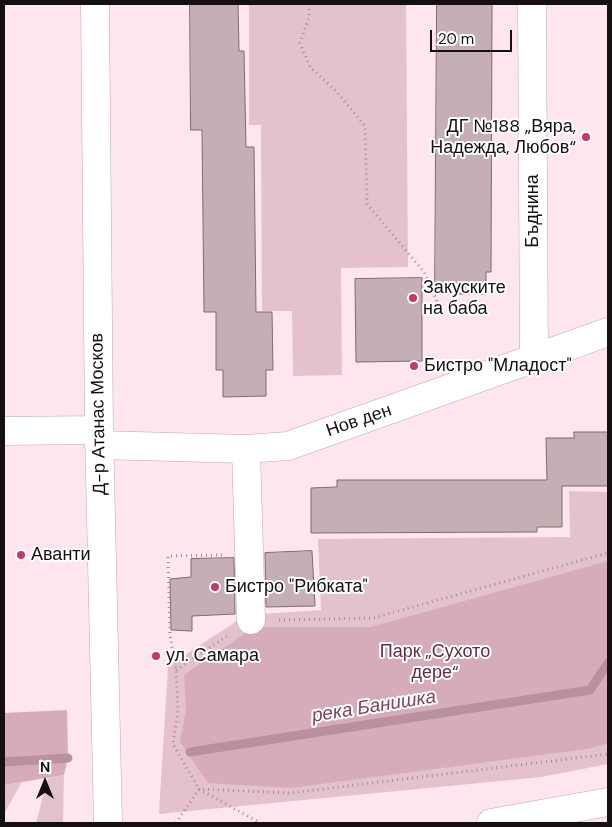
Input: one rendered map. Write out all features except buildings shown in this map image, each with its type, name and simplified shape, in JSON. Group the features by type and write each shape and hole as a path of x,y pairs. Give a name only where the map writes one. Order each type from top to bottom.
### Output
{"street":[{"name":"Д-р Атанас Москов","path":"95,4 99,438 108,823"},
{"name":"Бъднина","path":"532,4 534,358"},
{"name":"Нов ден","path":"4,431 246,449 288,446 608,332"},
{"path":"246,449 252,620"},
{"path":"491,823 600,810"}],"path":[{"path":"309,4 309,17 300,43 310,67 336,91 365,126 367,204 424,272 441,310"},
{"path":"176,670 252,620 373,618 608,553"},
{"path":"250,554 168,556 170,636 176,670 178,710 173,744 199,789 260,823"},
{"path":"199,789 290,793 608,754"},
{"path":"176,823 199,789"}],"green space":[{"path":"249,4 406,4 408,267 341,268 342,375 293,376 292,311 262,311 261,125 249,125"},
{"name":"Парк „Сухото дере“","path":"569,491 608,492 608,764 542,777 159,814 168,666 246,615 321,610 318,539 570,537"},
{"name":"Парк „Сухото дере“","path":"608,561 608,743 587,749 290,788 208,783 180,742 186,710 184,675 254,627 371,627"},
{"path":"67,710 68,758 64,775 4,785 4,713"},
{"path":"64,775 63,823 36,823 48,778"},
{"path":"22,782 4,814 4,785"}],"waterway":[{"name":"река Банишка","path":"190,752 590,690 608,663"},
{"name":"река Банишка","path":"4,762 68,758"}],"place":[{"name":"ДГ №188 „Вяра, Надежда, Любов“","path":"586,137"},
{"name":"Закуските на баба","path":"413,298"},
{"name":"Бистро \"Младост\"","path":"414,366"},
{"name":"Аванти","path":"21,555"},
{"name":"Бистро \"Рибката\"","path":"215,587"},
{"name":"ул. Самара","path":"156,656"}]}
